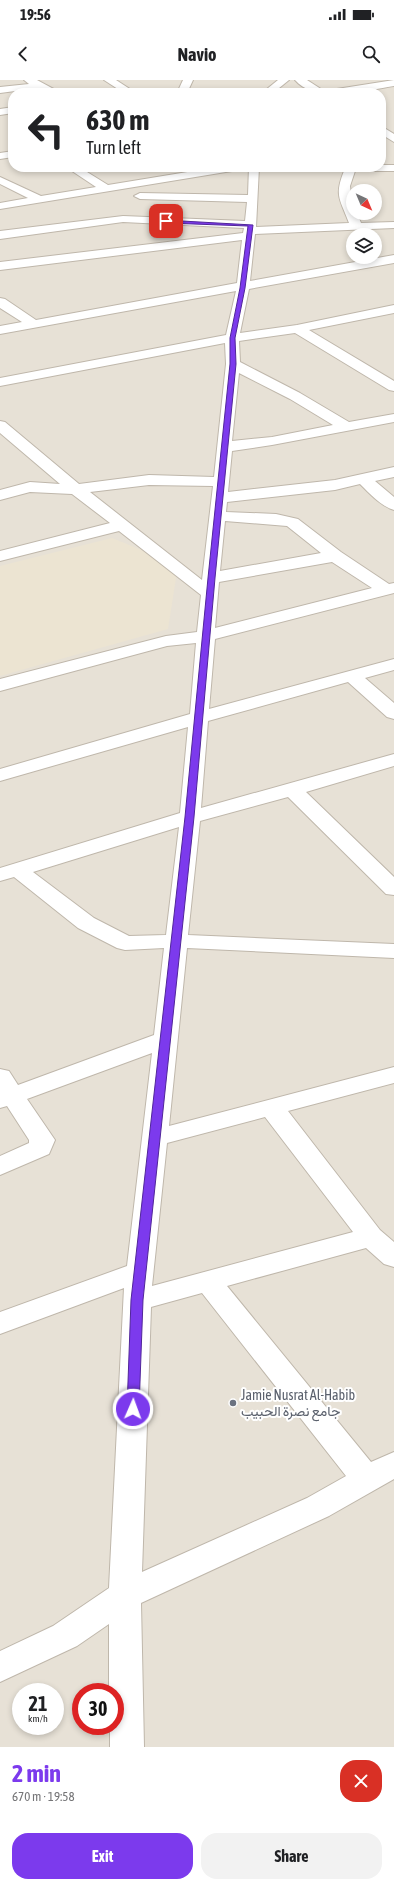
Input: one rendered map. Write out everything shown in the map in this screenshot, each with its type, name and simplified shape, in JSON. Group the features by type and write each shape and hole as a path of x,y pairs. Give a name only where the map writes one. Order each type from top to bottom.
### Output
{"street":[{"path":"29,80 46,88"},
{"path":"109,80 122,88"},
{"path":"274,88 284,80"},
{"path":"300,80 313,88"},
{"path":"360,88 394,83"},
{"path":"16,88 40,85"},
{"path":"79,172 107,189"},
{"path":"0,206 209,172"},
{"path":"127,1747 125,1595 137,1300 190,817 210,586 233,364 232,338 243,288 253,199 254,172"},
{"path":"349,172 344,186 344,196 356,226"},
{"path":"0,180 40,200"},
{"path":"138,184 140,196 152,221"},
{"path":"82,193 94,200"},
{"path":"140,196 253,199"},
{"path":"106,208 123,219"},
{"path":"0,235 123,219 250,230"},
{"path":"108,220 115,226 128,250"},
{"path":"0,266 128,250 250,230 394,224"},
{"path":"0,330 243,288 394,259"},
{"path":"0,302 34,324"},
{"path":"0,382 54,373 232,338 297,329 394,309"},
{"path":"376,313 394,325"},
{"path":"297,329 394,387"},
{"path":"233,364 295,396 347,427"},
{"path":"224,447 272,441 394,418"},
{"path":"0,425 76,490 122,525 210,586 335,556"},
{"path":"219,499 335,485 394,472"},
{"path":"363,478 378,493 394,505"},
{"path":"0,495 30,487 76,490 149,480 219,499 276,519 292,522 335,556 390,589"},
{"path":"0,556 122,525"},
{"path":"0,685 166,641 206,636 390,589"},
{"path":"0,775 394,664"},
{"path":"352,676 394,713"},
{"path":"9,872 190,817 292,790 394,760"},
{"path":"292,790 394,889"},
{"path":"9,872 86,923 125,943 176,941 394,951"},
{"path":"0,1166 40,1148 42,1140 4,1091 165,1040"},
{"path":"155,1138 394,1075"},
{"path":"271,1107 371,1237 394,1257"},
{"path":"137,1300 371,1237"},
{"path":"0,1323 140,1272"},
{"path":"208,1281 367,1480"},
{"path":"0,1667 65,1636 125,1595 318,1507 394,1464"}],"shaded area":[{"path":"0,80 394,80 394,1747 0,1747"},
{"path":"112,538 178,565 168,629 0,676 0,566"}],"place":[{"name":"Jamie Nusrat Al-Habib جامع نصرة الحبيب","path":"233,1403"}],"route":[{"path":"133,1409 137,1300 190,817 220,482 233,364 232,338 243,288 250,225 166,221"}]}
